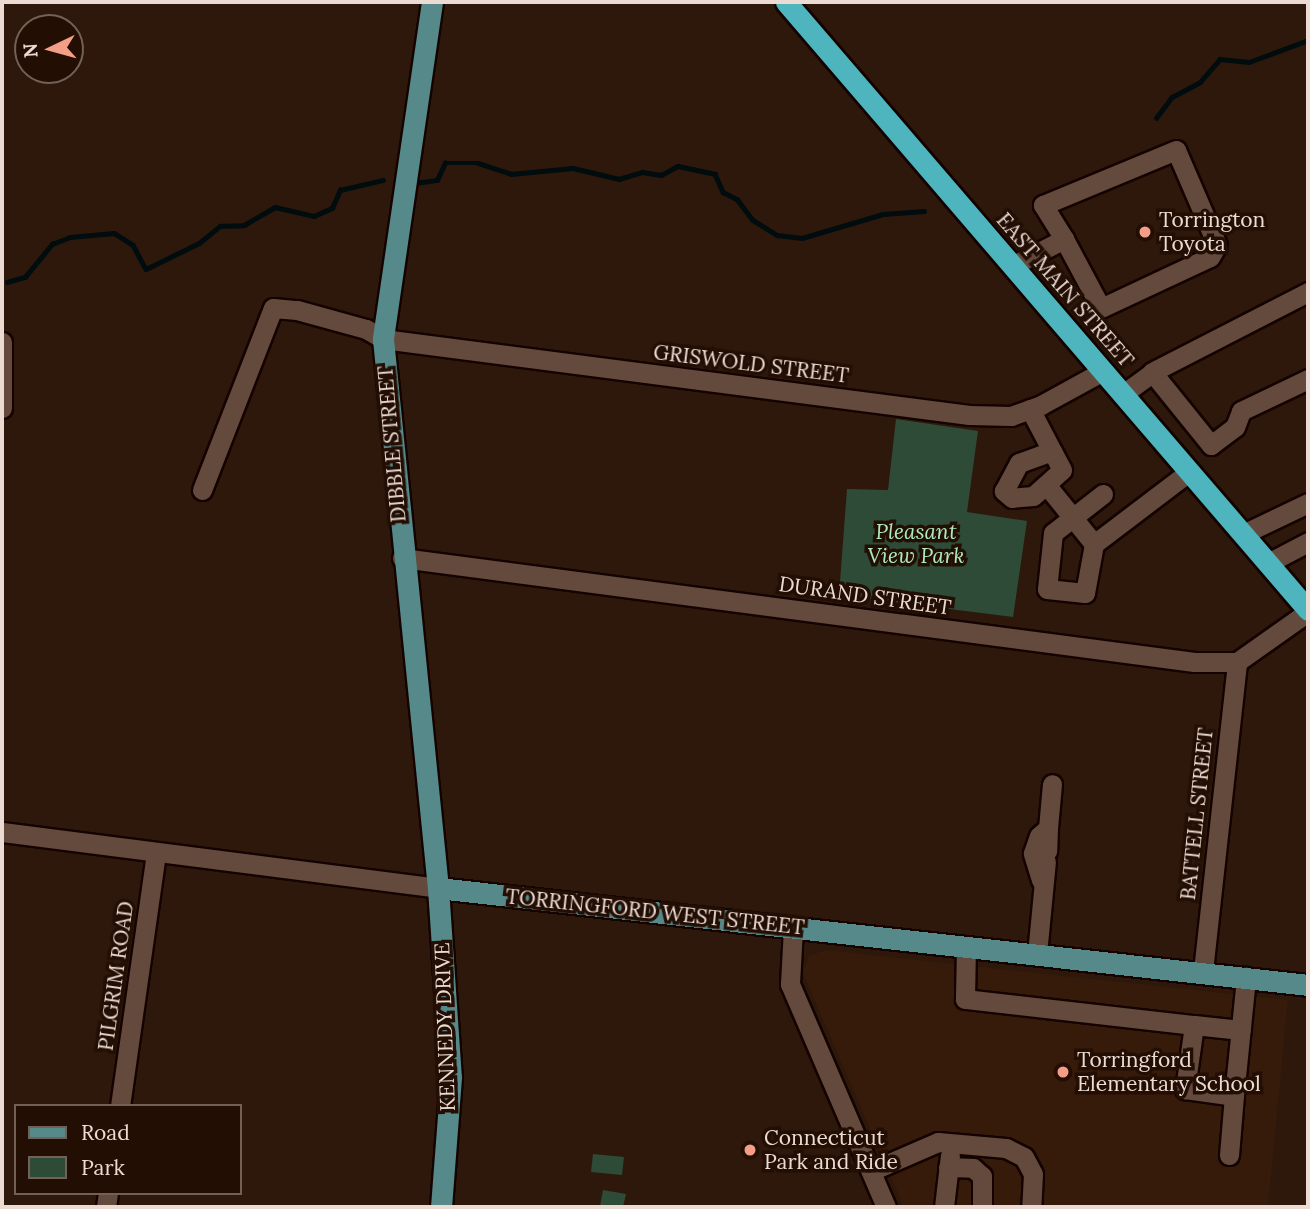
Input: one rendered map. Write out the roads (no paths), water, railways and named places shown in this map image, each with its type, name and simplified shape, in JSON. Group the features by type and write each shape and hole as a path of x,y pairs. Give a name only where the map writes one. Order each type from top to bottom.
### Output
{"highway":[{"name":"EAST MAIN STREET","path":"786,2 1308,611"}],"main road":[{"name":"DIBBLE STREET","path":"432,2 383,339 402,558 438,888"},
{"name":"TORRINGFORD WEST STREET","path":"438,888 1202,971 1308,985"},
{"name":"KENNEDY DRIVE","path":"438,888 451,1077 441,1207"}],"street":[{"path":"1176,150 1217,244 1210,257 1101,308 1064,239 1043,205 1176,150"},
{"path":"1012,266 1064,239"},
{"path":"1123,394 1152,372 1308,292"},
{"name":"GRISWOLD STREET","path":"202,490 273,308 297,310 383,339 970,415 1011,416 1103,371"},
{"path":"2,346 2,408"},
{"path":"1152,372 1211,445 1235,427 1241,411 1308,379"},
{"path":"1030,409 1062,470 1048,487 1034,496 1012,498 1004,491 1020,463 1052,451"},
{"path":"1103,494 1053,533 1047,589 1085,593 1094,544 1189,472"},
{"path":"1048,487 1094,544"},
{"path":"1243,534 1308,503"},
{"path":"1268,563 1308,542"},
{"name":"DURAND STREET","path":"402,558 1194,662 1237,662"},
{"path":"1237,662 1308,611"},
{"name":"BATTELL STREET","path":"1202,971 1237,662"},
{"path":"1037,954 1052,783"},
{"path":"1044,886 1033,853 1039,836 1048,828"},
{"name":"TORRINGFORD WEST STREET","path":"2,832 438,888"},
{"name":"PILGRIM ROAD","path":"120,1104 156,853"},
{"path":"793,928 790,984 886,1207"},
{"path":"966,946 963,996 979,1002 1241,1030"},
{"path":"1229,1155 1246,977"},
{"path":"1194,1025 1185,1089 1234,1096"},
{"path":"871,1171 938,1142 1006,1148 1024,1157 1033,1174 1031,1207"},
{"path":"944,1207 951,1143"},
{"path":"948,1167 973,1168 982,1175 982,1207"}],"waterway":[{"path":"1156,118 1172,97 1200,82 1220,59 1249,62 1308,40"},
{"path":"415,183 437,180 445,163 478,163 511,174 573,168 619,179 642,172 661,175 678,166 715,174 723,192 737,199 753,220 777,235 802,238 883,214 924,211"},
{"path":"7,282 25,277 52,244 70,237 114,233 133,245 146,269 199,243 220,226 244,225 275,207 314,216 332,208 340,190 383,180"}],"place":[{"name":"Torrington Toyota","path":"1145,232"},
{"name":"Torringford Elementary School","path":"1063,1072"},
{"name":"Connecticut Park and Ride","path":"750,1150"}],"park label":[{"name":"Pleasant View Park","path":"916,544"}]}
